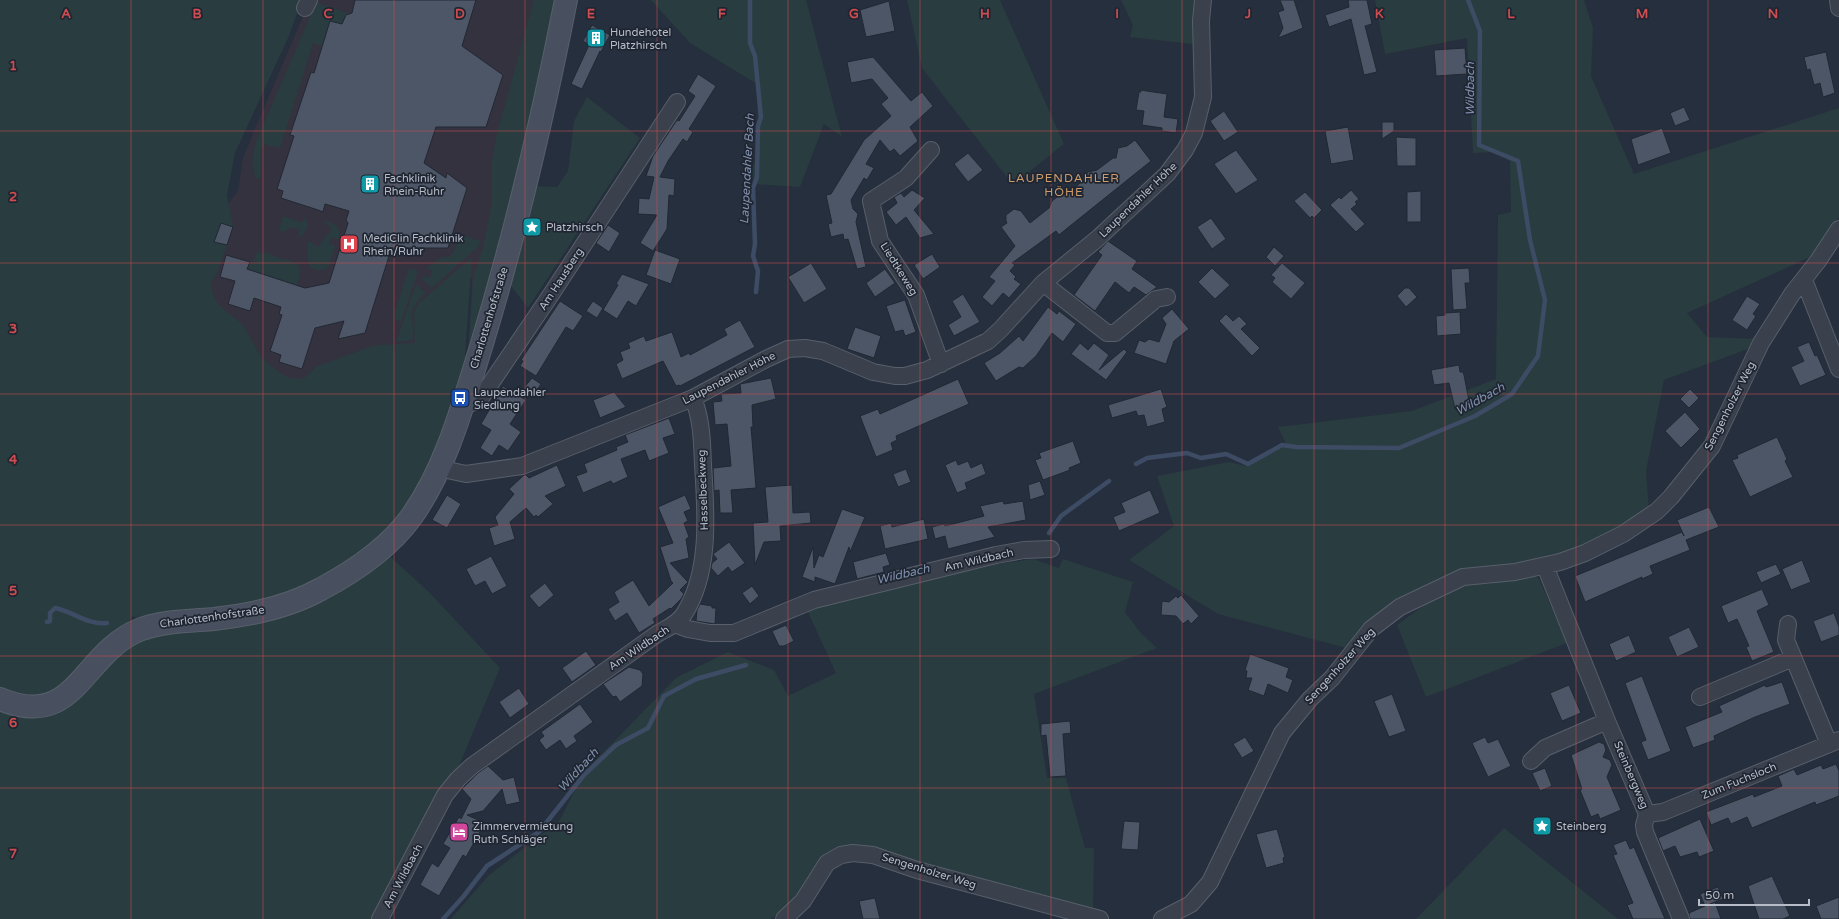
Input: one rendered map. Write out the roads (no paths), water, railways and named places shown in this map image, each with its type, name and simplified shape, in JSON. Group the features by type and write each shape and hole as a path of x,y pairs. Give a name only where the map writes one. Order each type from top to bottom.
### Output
{"main road":[{"name":"Charlottenhofstraße","path":"0,699 26,706 50,704 61,699 72,691 109,649 130,634 151,626 258,612 296,601 320,590 367,561 399,531 420,502 438,468 453,434 463,404 501,282 518,218 548,91 566,0"}],"street":[{"name":"Laupendahler Höhe","path":"438,468 466,474 522,466 693,398 777,353 797,348 823,351 873,372 895,376 915,374 941,364 978,346 995,335 1043,283 1097,239 1162,179 1177,163 1195,128 1203,97 1201,21 1203,0"},
{"path":"1838,0 1839,8"},
{"name":"Am Hausberg","path":"463,404 472,403 480,399 548,299 677,102"},
{"name":"Liedtkeweg","path":"931,150 906,178 871,201 880,241 916,295 941,364"},
{"name":"Sengenholzer Weg","path":"1162,919 1191,904 1210,882 1282,733 1310,699 1332,678 1371,629 1400,607 1463,577 1515,572 1545,566 1585,553 1623,534 1657,511 1671,497 1712,446 1761,343 1792,294 1804,280 1839,229"},
{"path":"1804,280 1839,369"},
{"path":"1043,283 1106,333 1115,333 1156,299 1167,297"},
{"name":"Hasselbeckweg","path":"675,624 684,614 696,591 699,580 706,529 700,418 693,398"},
{"name":"Am Wildbach","path":"380,919 445,795 458,779 472,766 657,634 675,624 688,629 710,633 734,633 814,600 996,555 1024,550 1051,549"},
{"name":"Steinbergweg","path":"1545,566 1647,814 1644,825 1645,832 1681,919"},
{"name":"Zum Fuchsloch","path":"1647,814 1663,812 1834,742 1793,658 1786,640 1788,624"},
{"path":"1700,697 1793,658"},
{"path":"1530,761 1545,748 1608,721"},
{"name":"Sengenholzer Weg","path":"784,919 802,901 827,863 841,855 853,853 873,855 917,870 1100,919"}],"waterway":[{"name":"Laupendahler Bach","path":"750,0 750,43 755,56 761,117 758,126 757,177 753,188 755,244 753,256 758,271 756,292"},
{"name":"Wildbach","path":"1136,464 1147,458 1187,453 1201,458 1226,454 1248,464 1282,445 1296,447 1399,448 1475,416 1512,394 1538,356 1545,300 1530,240 1518,161 1479,145 1480,31 1468,0"},
{"name":"Wildbach","path":"1049,533 1061,516 1109,481"},
{"path":"47,622 50,621 50,613 55,608 93,622 107,623"},
{"name":"Wildbach","path":"443,919 463,897 487,866 539,832 584,775 616,745 648,728 664,696 696,679 746,665"}],"place":[{"name":"Hundehotel Platzhirsch","path":"596,38"},
{"name":"Fachklinik Rhein-Ruhr","path":"370,184"},
{"name":"Platzhirsch","path":"532,227"},
{"name":"MediClin Fachklinik Rhein/Ruhr","path":"349,244"},
{"name":"Laupendahler Siedlung","path":"460,398"},
{"name":"Steinberg","path":"1542,826"},
{"name":"Zimmervermietung Ruth Schläger","path":"459,832"}],"district":[{"name":"LAUPENDAHLER HÖHE","path":"1064,185"}]}
